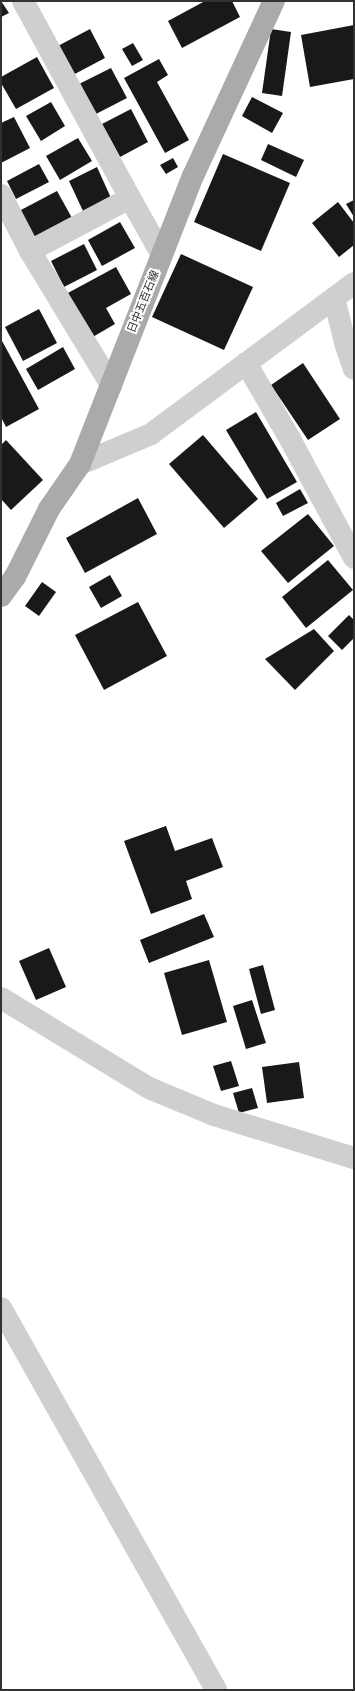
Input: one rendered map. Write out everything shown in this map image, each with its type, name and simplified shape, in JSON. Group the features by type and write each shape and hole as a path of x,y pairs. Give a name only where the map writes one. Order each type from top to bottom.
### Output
{"main road":[{"name":"日中五百石線","path":"1,596 15,577 49,509 80,464 193,176 274,1"}],"street":[{"path":"23,1 162,255"},
{"path":"1,195 7,219 30,251 111,385"},
{"path":"30,251 130,198"},
{"path":"80,464 151,434 354,283"},
{"path":"334,298 346,346 354,369"},
{"path":"246,363 290,439 354,558"},
{"path":"1,998 149,1088 214,1115 354,1158"},
{"path":"1,1308 216,1690"}],"building":[{"path":"1,1 9,13 1,17"},
{"path":"205,1 232,1 240,17 182,48 168,21"},
{"path":"354,25 354,79 310,87 301,35"},
{"path":"90,29 105,58 71,76 56,47"},
{"path":"271,29 291,32 282,96 262,93"},
{"path":"133,43 143,60 132,66 122,49"},
{"path":"37,57 54,88 16,109 1,83 1,77"},
{"path":"159,59 168,75 157,82 189,140 165,153 124,78"},
{"path":"111,68 127,98 94,115 79,84"},
{"path":"252,97 283,113 272,133 242,116"},
{"path":"51,102 65,126 41,141 26,116"},
{"path":"131,109 148,142 120,157 102,124"},
{"path":"14,117 30,148 1,163 1,123"},
{"path":"78,138 92,161 60,180 46,156"},
{"path":"268,144 304,160 296,177 261,160"},
{"path":"223,154 290,183 261,251 194,222"},
{"path":"173,158 178,167 166,174 160,165"},
{"path":"39,164 49,182 16,199 7,181"},
{"path":"97,167 111,198 83,211 69,181"},
{"path":"57,191 72,218 34,238 19,211"},
{"path":"354,200 354,217 346,204"},
{"path":"338,202 354,223 354,245 339,257 312,223"},
{"path":"120,222 135,248 102,266 88,240"},
{"path":"84,244 97,270 64,287 51,261"},
{"path":"181,254 253,287 224,350 152,317"},
{"path":"116,267 131,294 106,308 115,324 91,338 66,294"},
{"path":"39,309 57,343 23,361 5,327"},
{"path":"1,339 39,409 6,427 1,417"},
{"path":"63,347 75,369 38,390 26,369"},
{"path":"303,363 340,419 308,440 271,385"},
{"path":"256,412 297,482 267,499 226,430"},
{"path":"203,435 258,499 224,528 169,464"},
{"path":"6,440 43,480 11,510 1,499 1,445"},
{"path":"300,489 308,503 283,516 276,503"},
{"path":"138,498 157,534 85,573 66,538"},
{"path":"308,514 334,546 288,583 261,551"},
{"path":"328,560 353,590 306,628 282,597"},
{"path":"110,575 122,596 101,608 89,587"},
{"path":"42,582 56,592 39,616 25,606"},
{"path":"138,602 167,656 104,690 75,635"},
{"path":"349,615 354,620 354,638 342,650 328,636"},
{"path":"314,629 334,651 295,690 265,659"},
{"path":"166,826 175,851 212,838 223,867 186,881 192,899 151,914 124,841"},
{"path":"204,914 214,937 149,963 140,940"},
{"path":"49,948 66,987 36,1000 19,961"},
{"path":"209,960 227,1022 182,1035 164,973"},
{"path":"263,965 275,1010 261,1014 249,969"},
{"path":"252,1000 266,1043 246,1049 233,1006"},
{"path":"231,1061 239,1086 221,1091 213,1066"},
{"path":"299,1062 304,1098 267,1103 262,1067"},
{"path":"252,1088 258,1108 239,1113 233,1093"}]}
